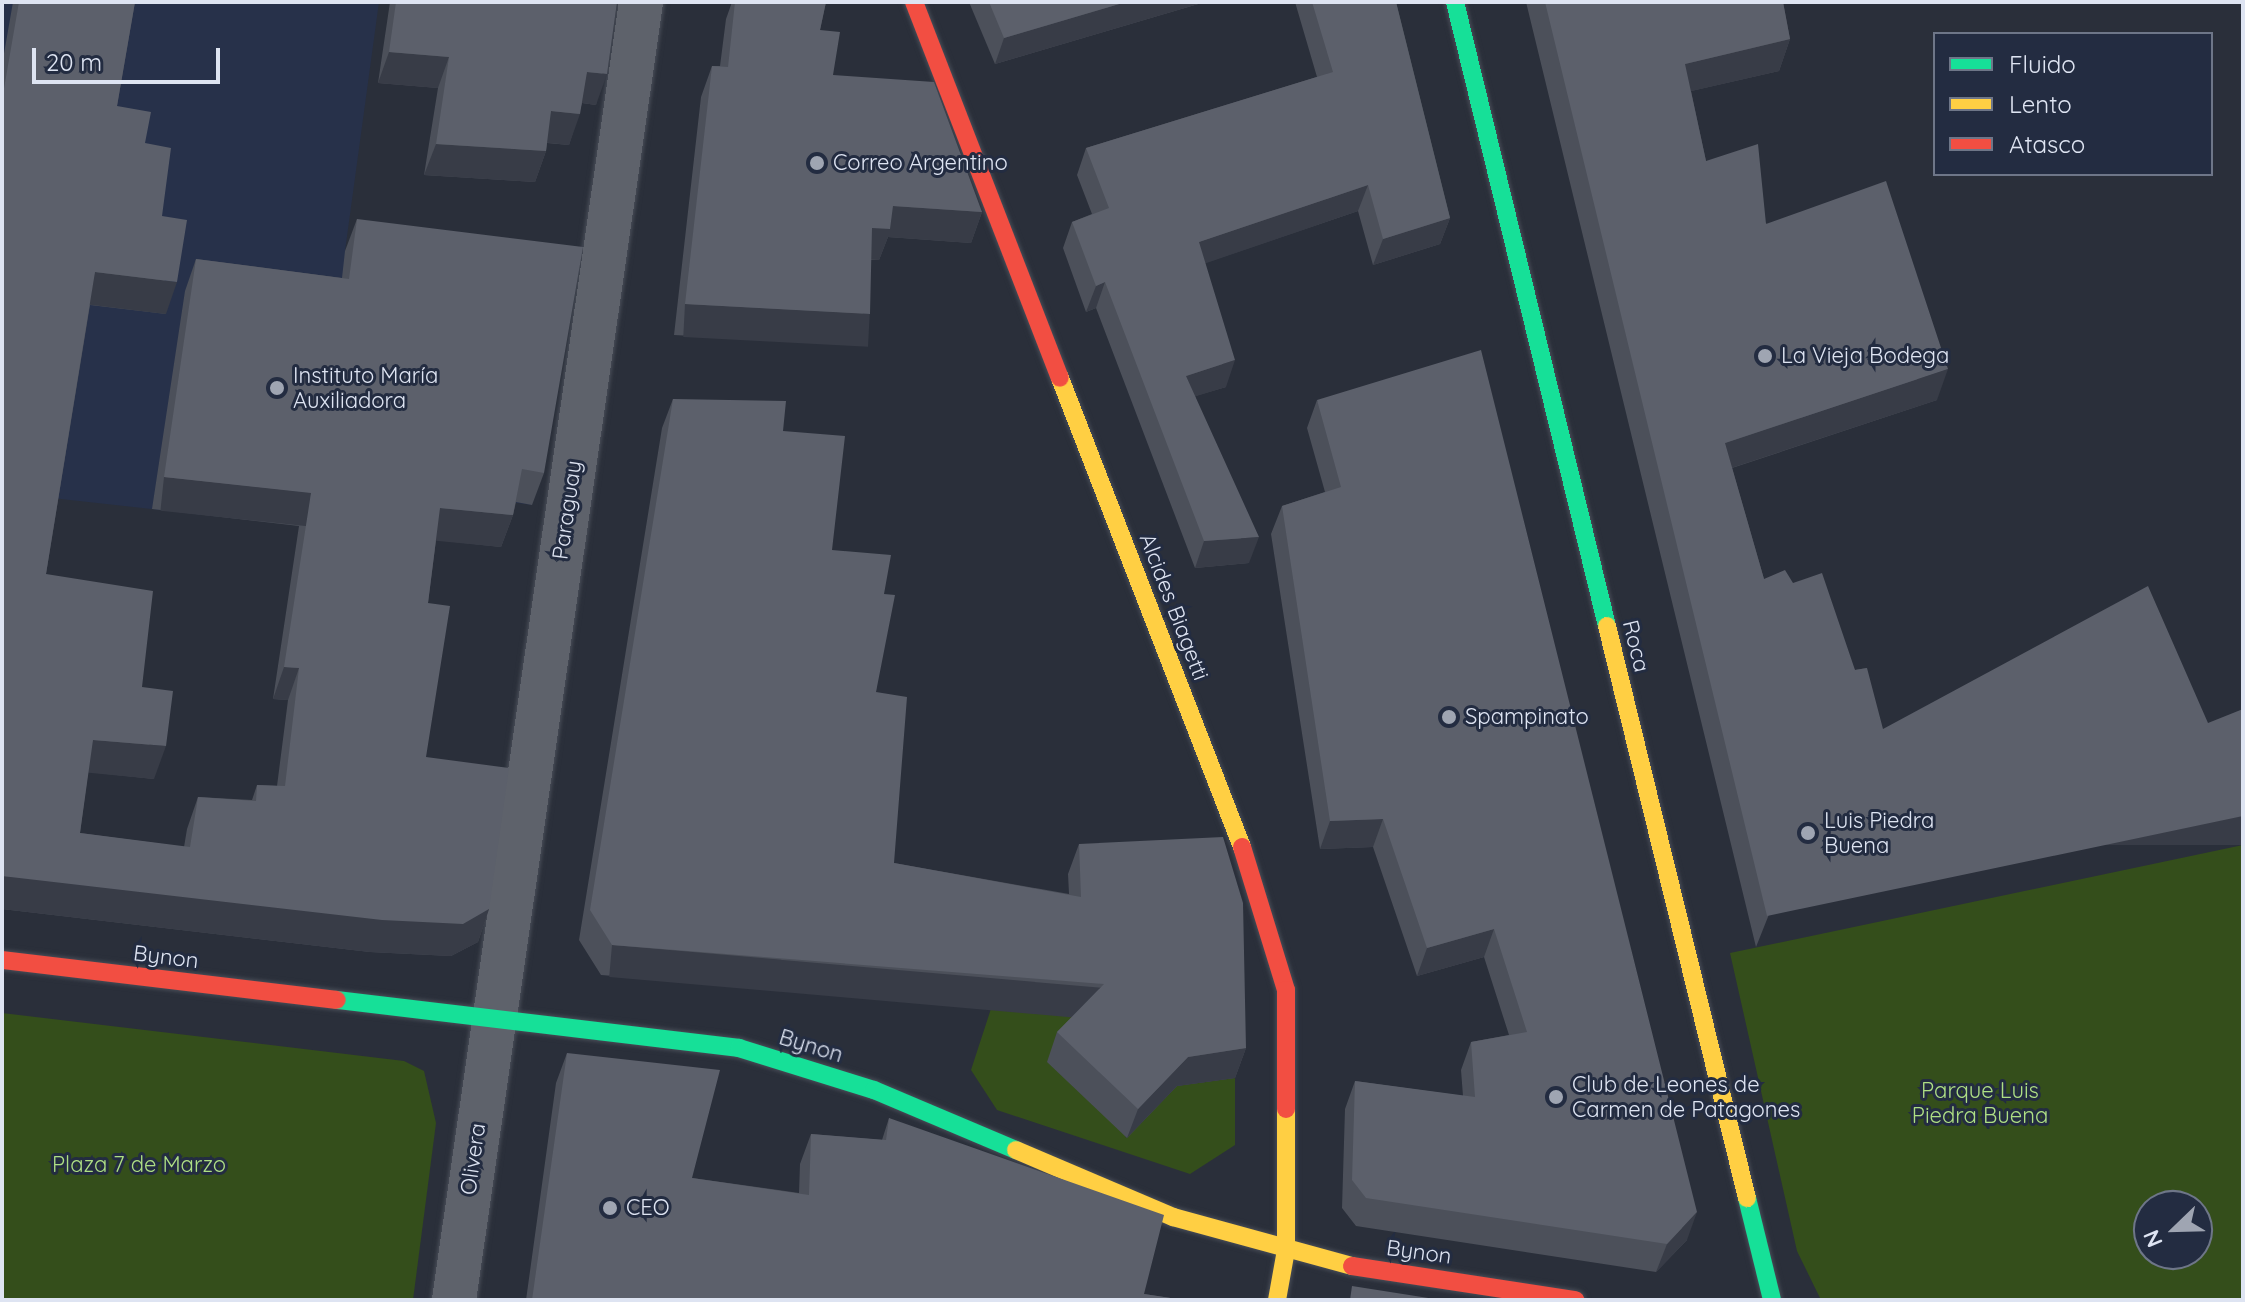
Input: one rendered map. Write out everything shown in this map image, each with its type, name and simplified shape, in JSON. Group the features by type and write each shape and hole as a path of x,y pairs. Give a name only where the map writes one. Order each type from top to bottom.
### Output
{"street":[{"name":"Paraguay","path":"492,1018 641,2"},
{"name":"Alcides Biagetti","path":"914,2 1271,923 1286,990 1286,1250 1277,1300"},
{"name":"Roca","path":"1455,2 1772,1300"},
{"name":"Bynon","path":"2,960 739,1048 874,1090 1173,1217 1286,1250 1575,1300"},
{"name":"Olivera","path":"454,1300 492,1018"}],"shaded area":[{"name":"Instituto María Auxiliadora","path":"2,2 379,2 345,251 572,279 532,505 510,502 368,533 52,498 2,560"}],"green space":[{"name":"Parque Luis Piedra Buena","path":"2243,845 2243,1300 1821,1300 1797,1251 1730,953"},
{"path":"1002,975 1087,1020 1126,1138 1177,1086 1235,1078 1235,1145 1190,1174 997,1110 971,1070"},
{"name":"Plaza 7 de Marzo","path":"2,1013 404,1061 424,1071 436,1123 413,1300 2,1300"}],"building":[{"path":"19,2 135,2 117,106 151,112 145,143 171,148 162,216 187,220 177,282 95,272 46,574 153,591 142,687 173,691 166,746 93,740 80,833 190,847 198,797 256,801 257,785 285,786 299,668 284,667 311,493 164,477 196,259 349,279 357,219 583,247 544,473 522,469 513,515 440,508 428,603 450,606 426,757 509,768 489,909 463,924 382,920 2,876 2,100"},
{"path":"396,2 617,2 607,74 587,72 580,114 551,111 546,151 436,144 449,57 389,52"},
{"path":"735,2 826,2 820,30 840,32 833,75 934,82 982,212 893,206 890,229 872,228 870,314 685,304 712,66 728,67"},
{"path":"989,2 1126,2 1004,38"},
{"path":"1312,2 1396,2 1450,218 1383,239 1368,185 1199,242 1235,360 1186,376 1259,537 1204,541 1105,282 1096,286 1072,222 1109,208 1086,148 1333,72"},
{"path":"1545,2 1783,2 1790,39 1685,64 1706,161 1758,144 1766,224 1886,181 1948,369 1725,443 1764,579 1785,570 1793,583 1822,573 1855,670 1867,668 1883,729 2148,586 2208,723 2243,709 2243,816 1767,916"},
{"path":"1481,350 1697,1212 1667,1244 1366,1198 1352,1180 1355,1081 1475,1097 1471,1042 1527,1032 1494,929 1427,948 1383,819 1330,821 1282,506 1341,487 1317,400"},
{"path":"673,399 786,401 783,431 845,436 832,550 891,555 884,594 895,595 876,692 907,697 894,863 1081,897 1079,844 1223,837 1243,903 1246,1048 1188,1057 1138,1109 1057,1032 1104,984 612,945 590,910"},
{"path":"567,1053 720,1070 692,1178 809,1195 811,1134 886,1140 889,1118 1164,1215 1144,1294 1184,1300 532,1300"},
{"path":"1352,1286 1441,1300 1350,1300"}],"traffic: fast":[{"path":"1455,2 1607,626"},
{"path":"337,1000 739,1048 874,1090 1016,1150"},
{"path":"1747,1198 1772,1300"}],"traffic: slow":[{"path":"1060,378 1242,847"},
{"path":"1607,626 1747,1198"},
{"path":"1277,1300 1286,1250 1286,1109"},
{"path":"1016,1150 1173,1217 1352,1266"}],"traffic: jam":[{"path":"914,2 1060,378"},
{"path":"1242,847 1286,990 1286,1109"},
{"path":"2,960 337,1000"},
{"path":"1352,1266 1575,1300"}],"place":[{"name":"Correo Argentino","path":"817,163"},
{"name":"La Vieja Bodega","path":"1765,356"},
{"name":"Instituto María Auxiliadora","path":"277,388"},
{"name":"Spampinato","path":"1449,717"},
{"name":"Luis Piedra Buena","path":"1808,833"},
{"name":"Club de Leones de Carmen de Patagones","path":"1556,1097"},
{"name":"CEO","path":"610,1208"}]}
